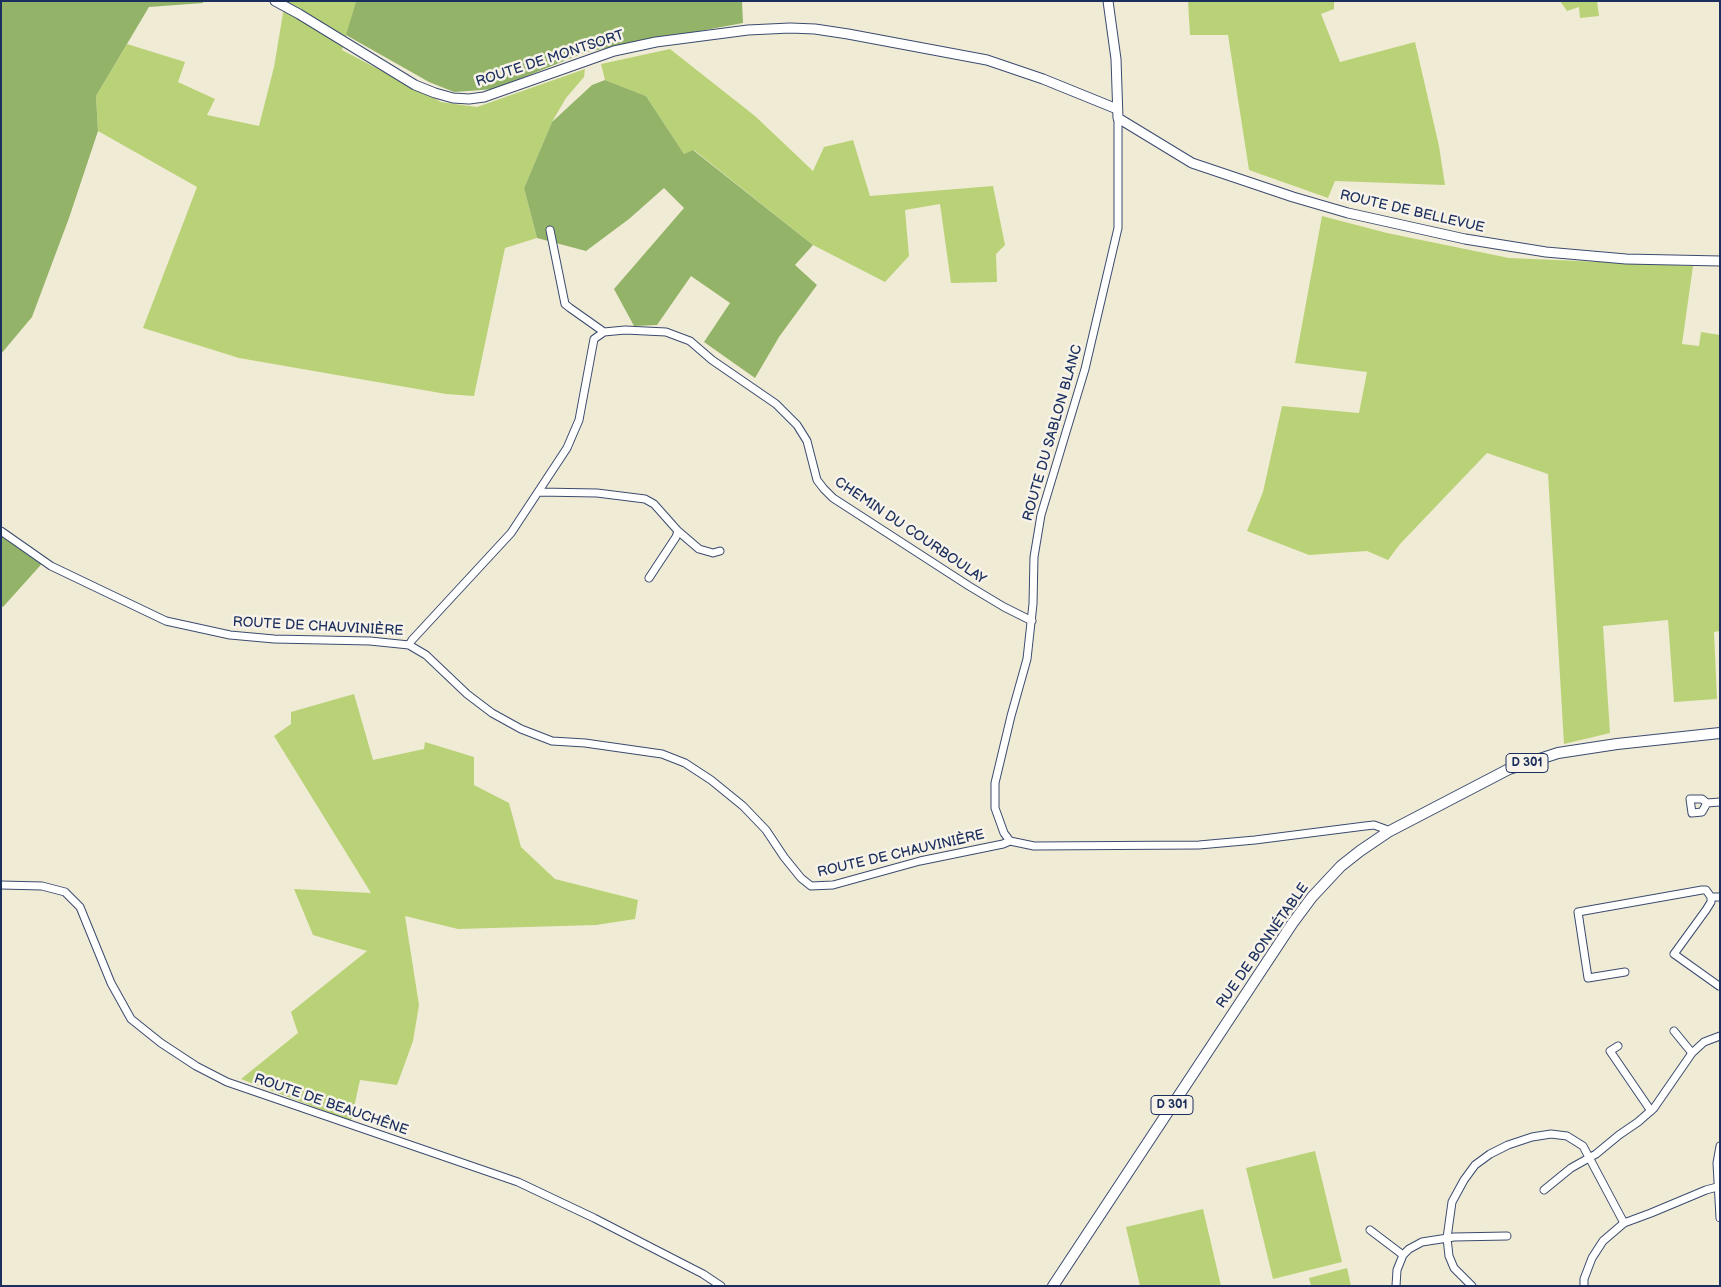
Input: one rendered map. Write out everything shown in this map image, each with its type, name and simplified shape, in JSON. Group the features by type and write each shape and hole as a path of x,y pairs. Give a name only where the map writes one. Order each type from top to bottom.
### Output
{"main road":[{"name":"RUE DE BONNÉTABLE","path":"1053,1286 1243,997 1312,897 1341,866 1388,832 1509,769 1558,753 1720,732"}],"street":[{"name":"ROUTE DE MONTSORT","path":"275,1 416,85 435,94 453,98 469,100 484,97 614,51 656,42 748,30 790,28 815,29 848,34 987,60 1043,79 1117,113"},
{"path":"1108,1 1116,59 1117,113"},
{"name":"ROUTE DE BELLEVUE","path":"1117,113 1192,163 1293,197 1382,221 1465,239 1546,252 1626,259 1720,261"},
{"name":"ROUTE DU SABLON BLANC","path":"1010,841 1004,833 995,808 996,783 1002,751 1027,659 1032,622 1034,557 1041,515 1085,370 1118,228 1117,113"},
{"path":"409,645 511,532 567,448 579,420 594,339 604,332 566,304 550,230"},
{"name":"CHEMIN DU COURBOULAY","path":"604,332 624,330 666,332 690,341 712,360 776,404 797,425 806,441 818,480 833,498 969,586 1032,622"},
{"path":"539,492 597,492 645,499 654,504 678,531 699,549 713,553 720,551"},
{"name":"ROUTE DE CHAUVINIÈRE","path":"1,531 51,566 166,620 230,635 274,639 409,645 426,655 467,694 492,713 521,730 552,740 662,754 685,763 711,780 743,806 766,830 784,857 811,886 833,885 920,861 1010,841 1020,844 1044,846 1200,845 1365,826 1380,827 1388,832"},
{"path":"649,578 678,531"},
{"path":"1707,804 1720,802"},
{"name":"ROUTE DE BEAUCHÊNE","path":"1,885 42,886 65,892 80,907 110,983 131,1019 161,1043 196,1066 227,1082 518,1182 594,1218 703,1274 721,1286"},
{"path":"1625,972 1588,978 1578,912 1706,890 1711,897 1710,902 1674,954 1719,986"},
{"path":"1711,897 1720,897"},
{"path":"1674,1031 1692,1053"},
{"path":"1544,1190 1651,1111 1692,1053 1704,1042 1720,1036"},
{"path":"1618,1046 1610,1051 1651,1111"},
{"path":"1472,1286 1454,1268 1449,1256 1447,1238 1452,1202 1464,1180 1475,1166 1490,1154 1508,1145 1532,1137 1551,1134 1567,1136 1583,1146 1624,1223"},
{"path":"1720,1146 1716,1163 1720,1218"},
{"path":"1584,1286 1584,1280 1592,1258 1603,1241 1624,1223 1717,1187"},
{"path":"1370,1230 1403,1255"},
{"path":"1396,1286 1397,1270 1403,1255 1409,1249 1422,1242 1447,1238 1506,1236"}],"green space":[{"path":"1,1 203,1 203,3 149,7 96,96 98,131 69,218 32,317 1,354"},
{"path":"287,1 356,1 342,50 441,102 477,107 585,69 584,77 566,98 552,122 524,188 537,238 505,248 474,396 446,394 239,358 143,328 197,187 98,131 96,96 127,44 185,62 178,82 215,99 207,115 259,126 274,67 283,13"},
{"path":"356,1 742,1 743,23 586,52 495,89 454,92 429,82 346,35"},
{"path":"1188,1 1334,1 1334,9 1321,14 1340,62 1415,42 1439,146 1445,185 1335,181 1328,198 1249,170 1228,35 1190,35"},
{"path":"1560,1 1597,1 1599,16 1580,18 1579,7 1567,11"},
{"path":"670,49 755,116 813,171 824,147 853,140 870,196 993,186 1005,245 996,254 997,282 951,283 940,204 905,210 909,256 885,282 813,245 694,150 684,154 646,96 605,80 601,64"},
{"path":"605,80 646,96 684,154 693,150 813,245 795,265 817,285 779,337 755,378 704,342 730,303 691,276 657,325 634,326 614,289 684,208 664,188 629,219 586,251 537,238 524,188 552,122 592,85"},
{"path":"1322,216 1387,233 1509,258 1693,266 1682,344 1699,346 1701,332 1720,335 1720,631 1714,632 1717,699 1674,702 1668,620 1603,626 1610,733 1564,744 1548,474 1487,453 1400,544 1388,560 1367,551 1309,555 1247,531 1263,492 1282,406 1359,413 1367,372 1295,363"},
{"path":"1,527 47,558 3,607 1,606"},
{"path":"354,694 373,760 424,749 425,742 474,757 474,785 509,803 521,847 555,879 638,900 635,919 596,925 458,929 405,916 419,1005 413,1041 397,1085 360,1080 351,1121 241,1079 298,1033 291,1012 367,951 313,935 294,889 371,893 274,736 291,724 291,712"},
{"path":"1315,1151 1342,1262 1273,1279 1246,1168"},
{"path":"1203,1209 1221,1286 1140,1286 1126,1227"},
{"path":"1347,1268 1351,1286 1311,1286 1309,1278"}]}
